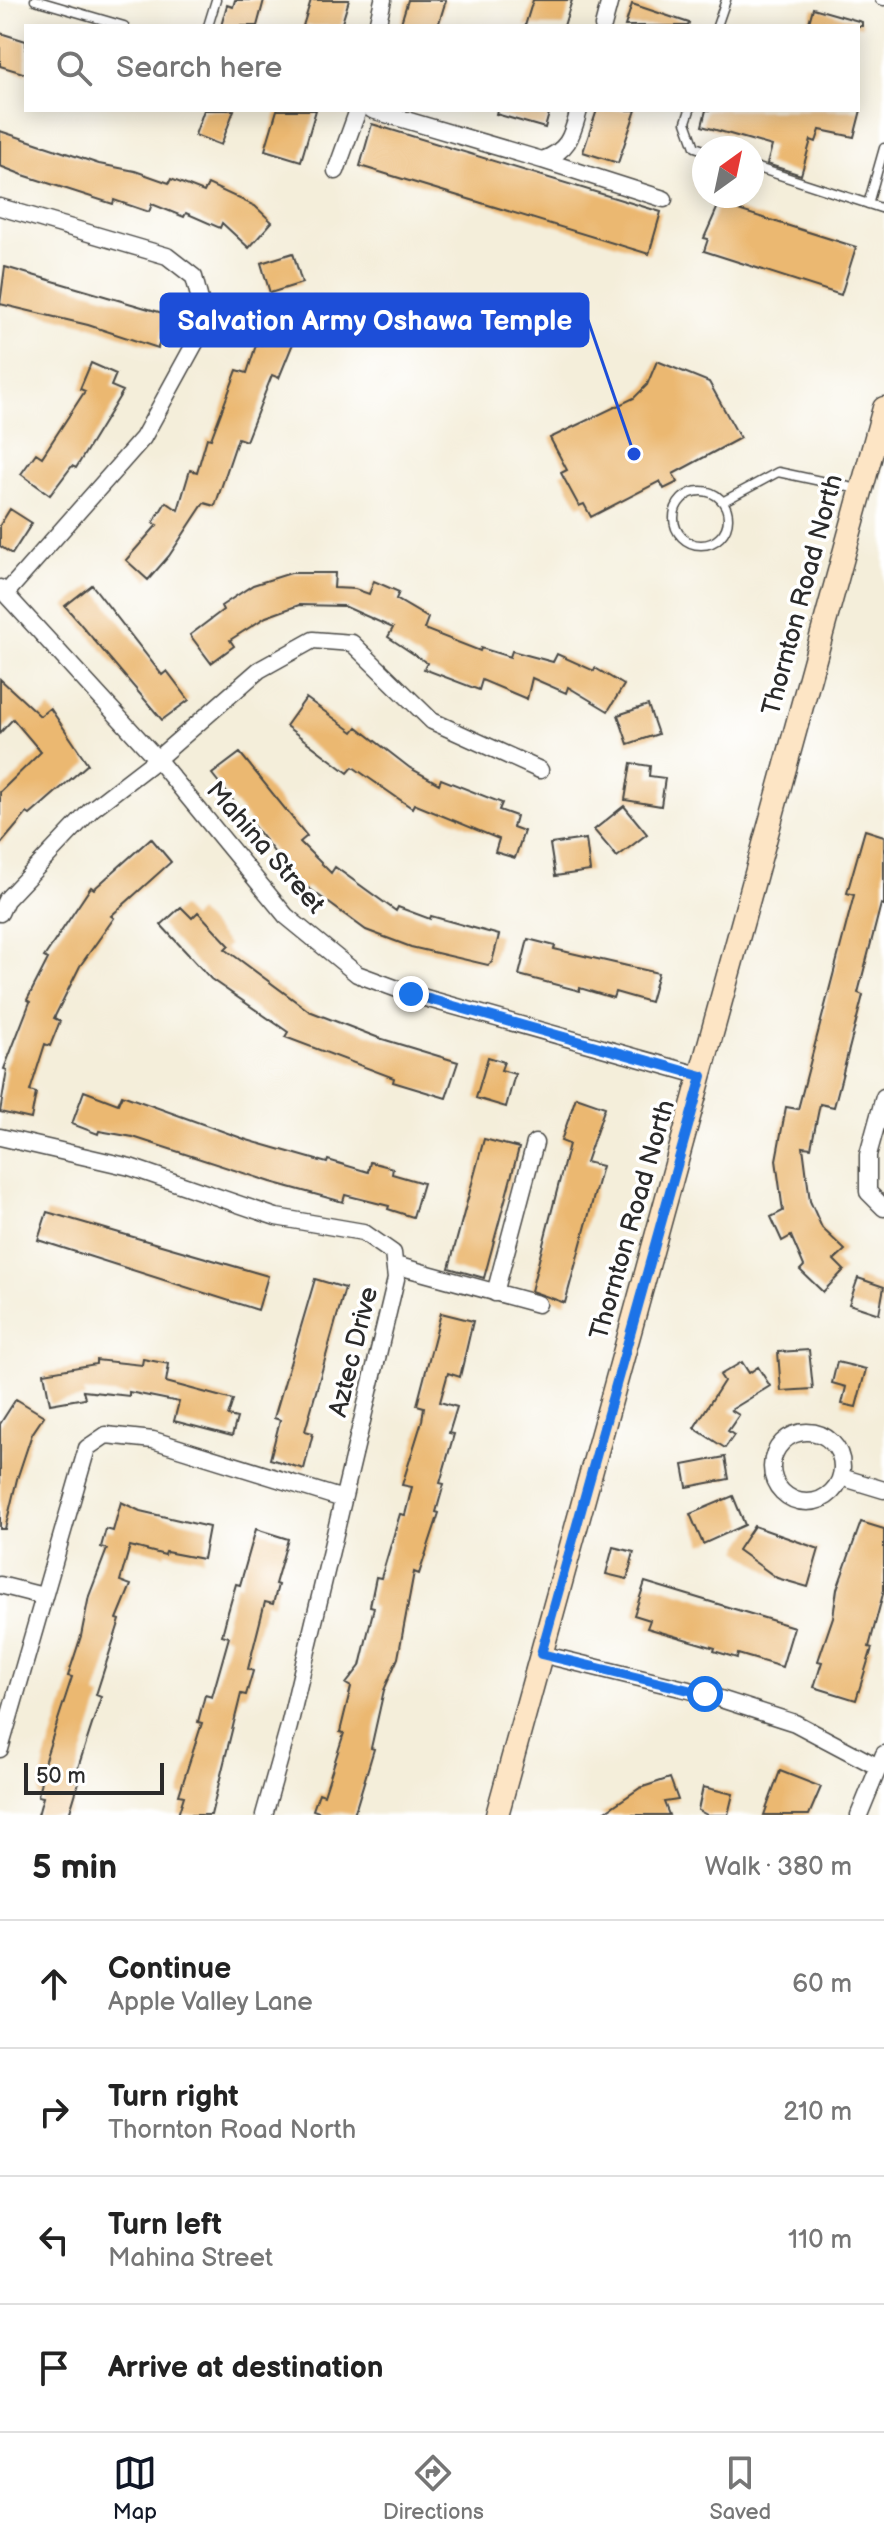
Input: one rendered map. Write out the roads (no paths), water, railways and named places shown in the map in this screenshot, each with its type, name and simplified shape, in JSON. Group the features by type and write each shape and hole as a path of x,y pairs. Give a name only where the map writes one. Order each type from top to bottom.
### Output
{"main road":[{"name":"Thornton Road North","path":"497,1815 702,1076 860,490 883,417"}],"street":[{"path":"377,24 383,0"},
{"path":"604,24 610,0"},
{"path":"336,171 357,112"},
{"path":"379,112 664,199"},
{"path":"542,160 560,154 569,143 578,112"},
{"path":"0,207 167,256 194,277 206,323 143,438 4,590"},
{"name":"Mahina Street","path":"4,590 157,759 286,916 357,974 411,994 702,1076"},
{"path":"0,913 6,900 92,809 157,759 259,670 313,640 352,643 432,721 540,770"},
{"path":"884,1097 868,1155 868,1192 884,1208"},
{"name":"Aztec Drive","path":"0,1137 130,1167 276,1217 363,1232 393,1253 396,1279 264,1815"},
{"path":"495,1293 535,1143"},
{"path":"395,1265 538,1304"},
{"path":"815,1432 833,1442 840,1452 841,1477 828,1496 817,1501 793,1499 778,1488 773,1477 774,1453 785,1438 797,1433 815,1432"},
{"path":"0,1749 87,1448 106,1435 153,1440 343,1499"},
{"path":"841,1477 884,1490"},
{"path":"0,1585 43,1596"},
{"path":"541,1654 705,1694 795,1723 882,1761 859,1815"}],"lane":[{"path":"35,0 117,24"},
{"path":"209,24 216,0"},
{"path":"718,24 726,0"},
{"path":"689,112 686,122 692,139"},
{"path":"868,204 884,148"},
{"path":"764,170 884,209"},
{"path":"724,501 778,472 860,490"},
{"path":"707,490 724,501 730,519 722,537 714,542 706,546 687,542 675,527 675,507 688,493 707,490"}],"place":[{"name":"Salvation Army Oshawa Temple","path":"634,454"}]}
